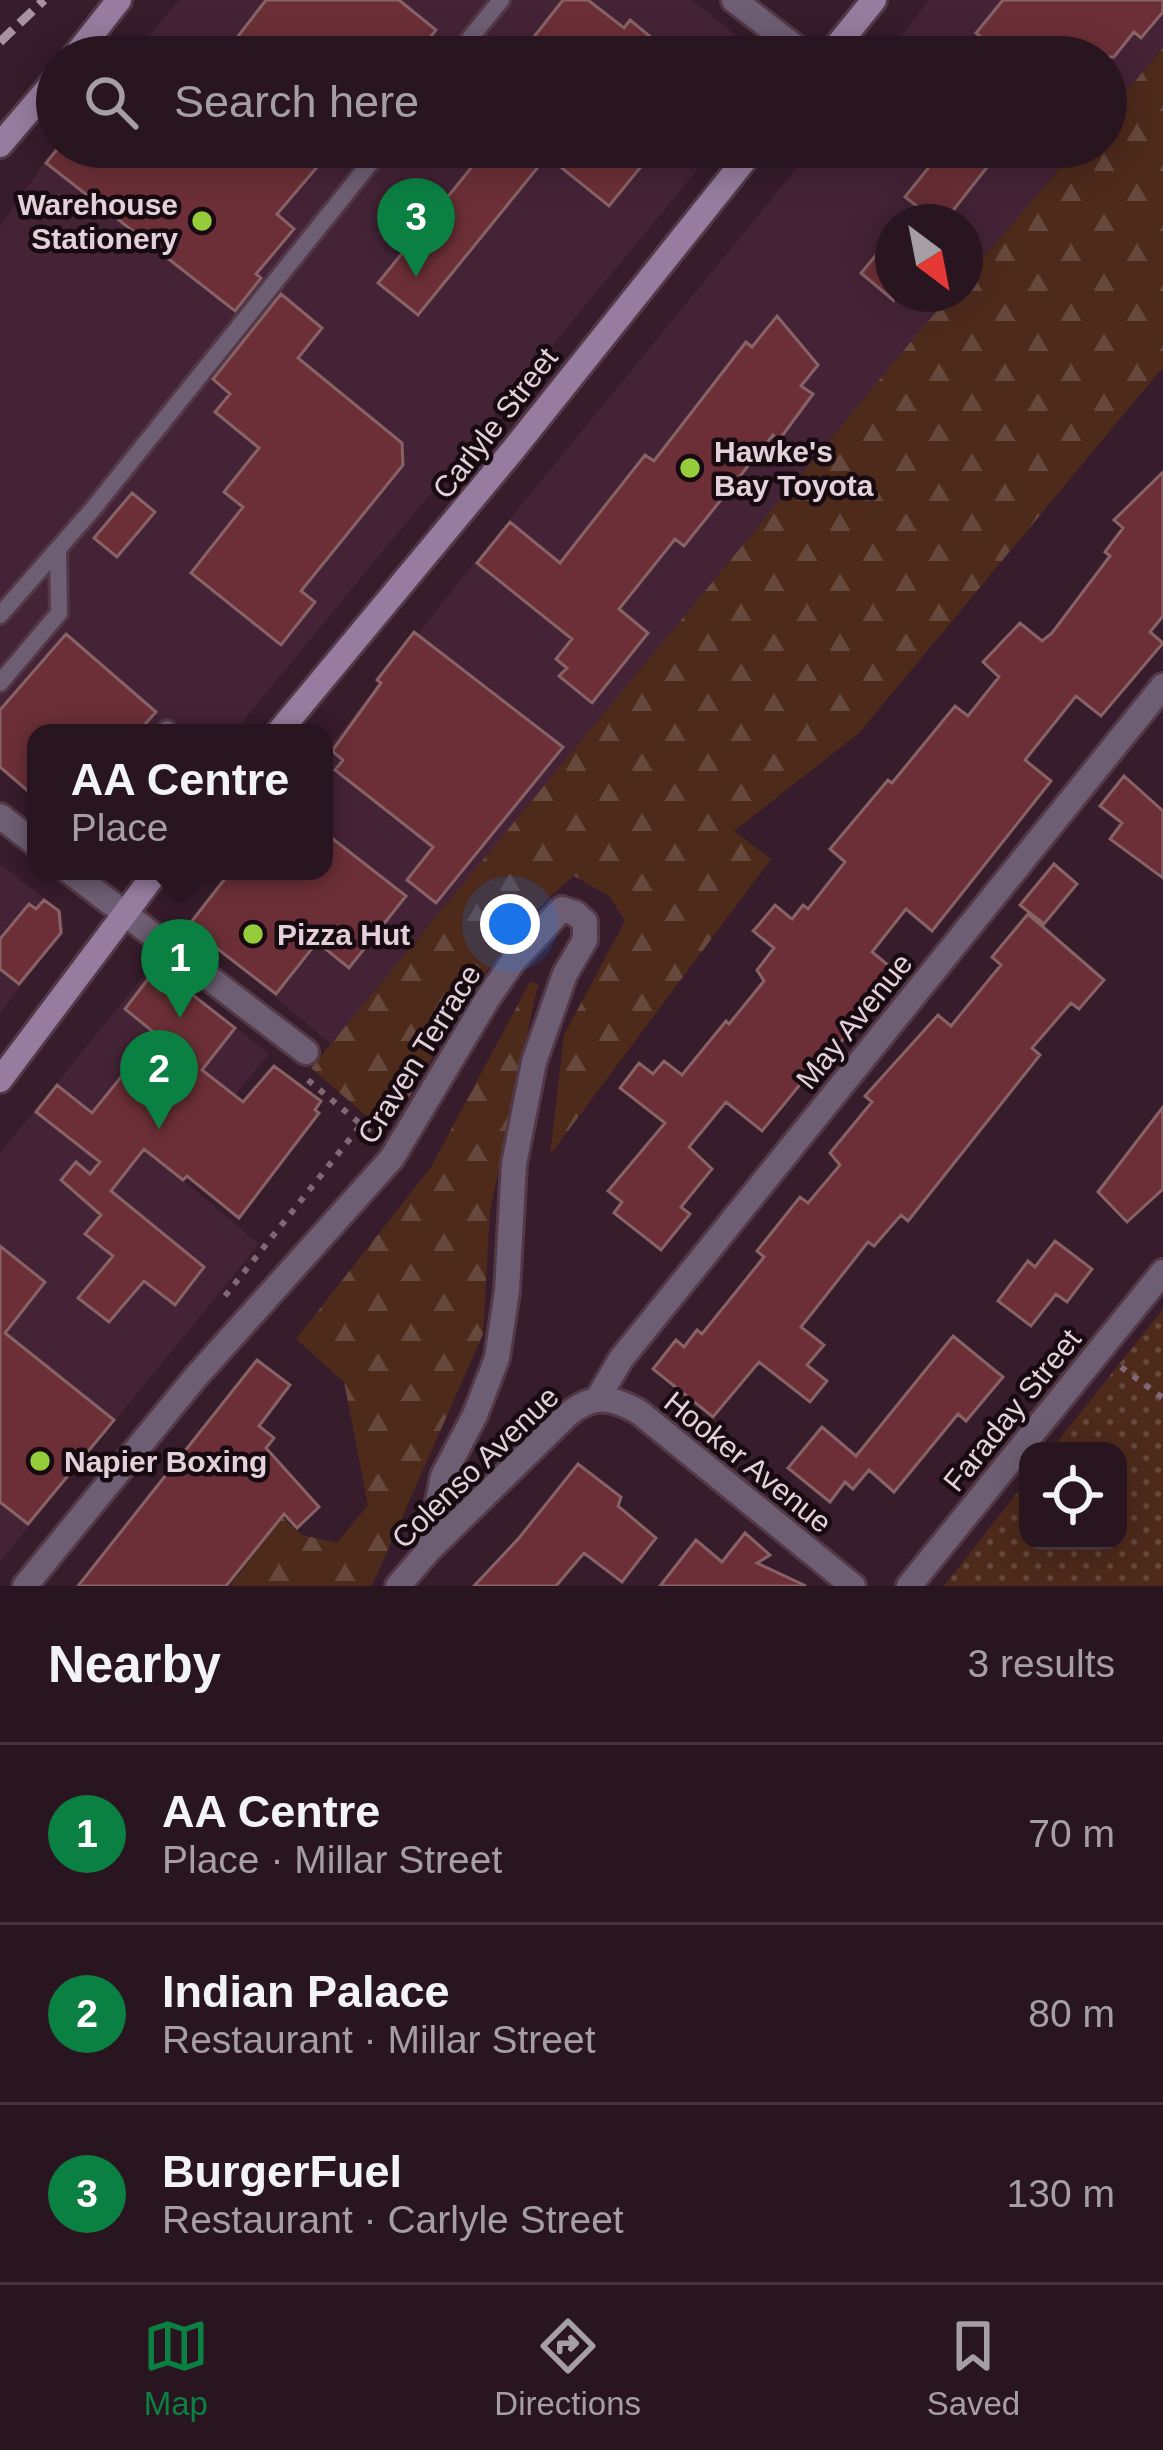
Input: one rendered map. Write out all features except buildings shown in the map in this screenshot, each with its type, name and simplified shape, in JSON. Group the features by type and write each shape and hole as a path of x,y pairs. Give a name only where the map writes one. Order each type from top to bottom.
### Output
{"main road":[{"path":"91,36 119,0"},
{"path":"845,36 874,0"},
{"path":"0,145 36,103"},
{"name":"Carlyle Street","path":"286,724 738,168"},
{"path":"0,1080 150,880"}],"street":[{"path":"734,0 781,36"},
{"name":"May Avenue","path":"598,1398 621,1359 1163,686"},
{"path":"0,816 27,837"},
{"path":"81,880 306,1052"},
{"name":"Craven Terrace","path":"26,1586 194,1378 392,1158 514,959 562,910 585,922 584,940 566,974 534,1062 514,1164 507,1291 497,1358 476,1415 442,1476 429,1550"},
{"name":"Faraday Street","path":"909,1586 1163,1272"},
{"name":"Colenso Avenue","path":"398,1586 567,1415 598,1398"},
{"name":"Hooker Avenue","path":"598,1398 618,1400 639,1412 853,1586"}],"lane":[{"path":"472,36 501,0"},
{"path":"0,615 58,551 365,168"},
{"path":"0,683 59,613 58,551"}],"path":[{"path":"306,1078 381,1140 376,1148 392,1158"},
{"path":"214,1310 361,1125"},
{"path":"1099,1350 1163,1398"},
{"path":"1154,1390 1163,1379"}],"shaded area":[{"path":"179,0 692,0 737,36 149,36"},
{"path":"929,0 1163,0 1163,48 1127,90 1127,36 901,36"},
{"path":"41,168 699,168 240,724 27,724 27,741 0,765 0,227"},
{"path":"797,168 1060,168 983,258 983,204 875,204 875,312 937,312 331,1044 189,925 302,880 333,880 333,742"},
{"path":"0,864 62,912 64,930 0,1013"},
{"path":"155,962 269,1054 204,1133 214,1142 183,1180 259,1244 0,1562 0,1153"}],"green space":[{"path":"1163,48 1163,367 859,733 734,831 771,859 550,1155 564,1035 625,921 609,896 574,876 496,959 397,1119 371,1120 311,1068 936,312 983,312 983,258 1060,168 1127,168 1127,90"},
{"path":"530,982 538,984 490,1211 483,1334 378,1572 371,1586 230,1586 282,1517 302,1535 337,1543 368,1505 344,1382 296,1339 431,1167"},
{"path":"1163,1309 1163,1586 944,1586 1019,1490 1019,1550 1127,1550 1127,1442 1057,1442"}],"railway":[{"path":"0,42 44,0"}],"place":[{"name":"Warehouse Stationery","path":"202,221"},
{"name":"BurgerFuel","path":"416,277"},
{"name":"Hawke's Bay Toyota","path":"690,468"},
{"name":"Pizza Hut","path":"253,934"},
{"name":"AA Centre","path":"180,1018"},
{"name":"Indian Palace","path":"159,1129"},
{"name":"Napier Boxing","path":"40,1461"}]}
